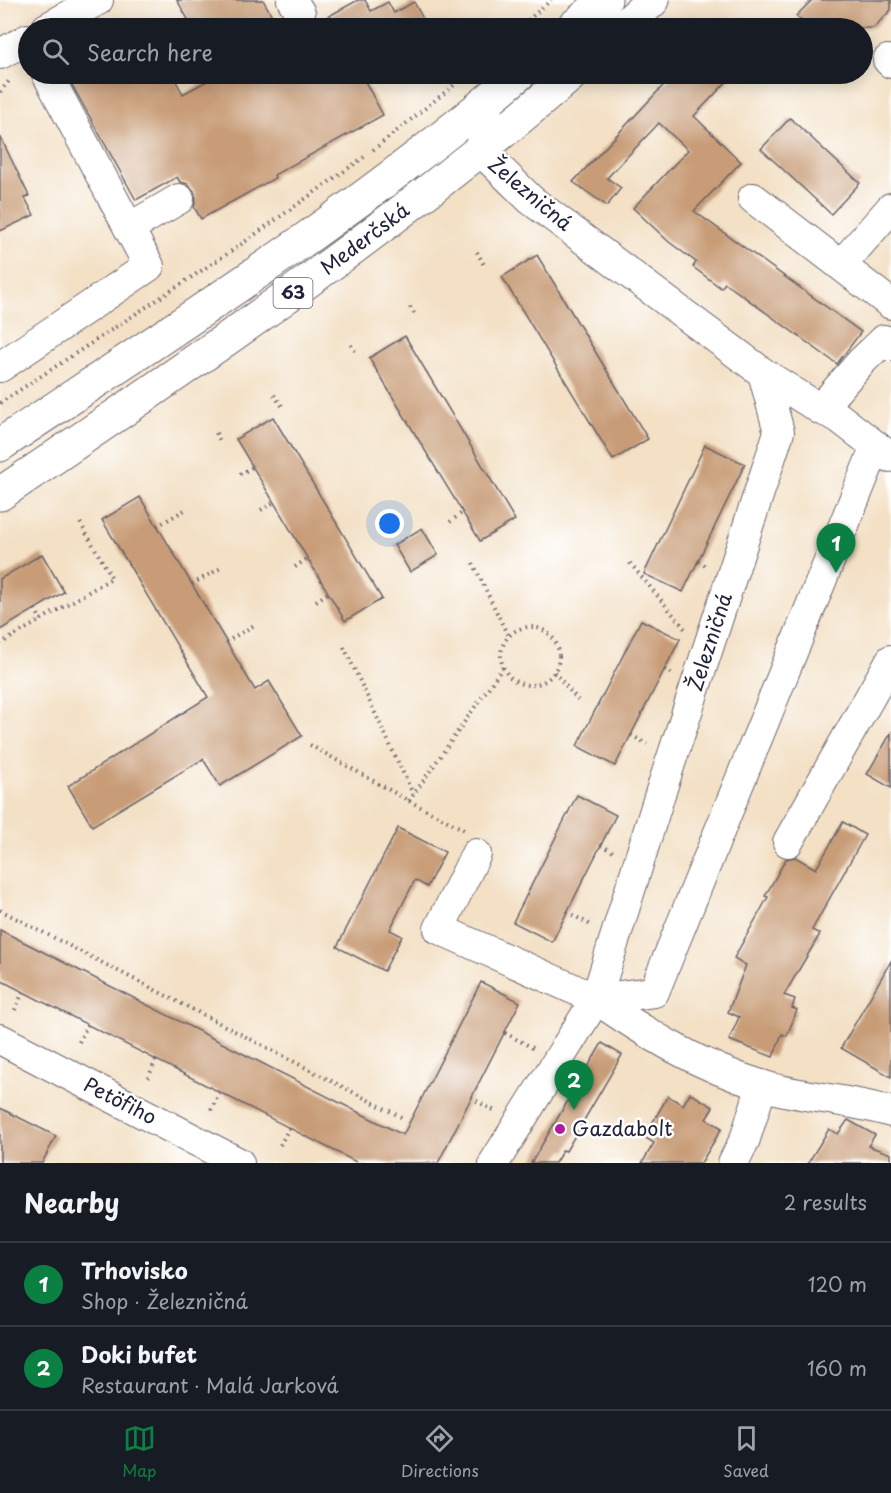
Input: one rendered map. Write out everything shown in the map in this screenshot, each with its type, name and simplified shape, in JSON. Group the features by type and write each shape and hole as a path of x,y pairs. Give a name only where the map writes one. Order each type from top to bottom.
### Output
{"main road":[{"path":"584,18 605,0"},
{"path":"633,18 653,0"},
{"name":"Mederčská","path":"0,445 298,243 425,150 507,84"},
{"name":"Mederčská","path":"0,494 293,292 447,177 560,84"}],"street":[{"path":"65,18 98,0"},
{"path":"0,54 18,44"},
{"path":"0,367 149,266 52,84"},
{"name":"Železničná","path":"489,99 480,150 531,200 763,373 779,432 596,999 494,1163"},
{"path":"753,198 842,264 891,304"},
{"path":"129,228 179,199"},
{"path":"842,264 891,208"},
{"path":"820,409 861,362 887,343 891,309"},
{"path":"596,999 654,992 884,452 838,417 820,409 763,373"},
{"path":"788,842 891,660"},
{"path":"476,854 439,929 596,999 700,1062 762,1085 891,1112"},
{"name":"Petöfiho","path":"0,1039 239,1163"},
{"path":"733,1163 745,1139 762,1085"}],"path":[{"path":"530,18 551,0"},
{"path":"0,403 236,248 371,152 456,84"},
{"path":"477,252 484,265"},
{"path":"410,307 415,315"},
{"path":"351,345 355,351"},
{"path":"274,395 282,406"},
{"path":"216,433 220,442"},
{"path":"240,474 253,467"},
{"path":"261,510 274,502"},
{"path":"157,526 189,508"},
{"path":"450,522 462,512"},
{"path":"0,644 112,578 78,519"},
{"path":"295,567 308,558"},
{"path":"473,562 508,636"},
{"path":"630,562 689,634"},
{"path":"192,584 223,567"},
{"path":"316,602 328,594"},
{"path":"35,609 41,620"},
{"path":"226,642 256,624"},
{"path":"531,627 543,630 553,637 558,648 559,661 554,672 545,681 533,685 521,684 510,677 503,667 501,651 508,636 519,629 531,627"},
{"path":"344,647 413,794"},
{"path":"409,801 503,667"},
{"path":"554,672 578,700"},
{"path":"631,735 649,745"},
{"path":"310,745 470,833 476,854"},
{"path":"0,910 403,1118"},
{"path":"567,912 597,928"},
{"path":"15,1010 23,992"},
{"path":"79,1042 88,1024"},
{"path":"505,1033 542,1052"},
{"path":"148,1078 156,1060"},
{"path":"212,1110 220,1092"},
{"path":"471,1098 503,1116"},
{"path":"280,1145 289,1128"}],"building":[{"path":"177,0 263,0 273,18 187,18"},
{"path":"358,0 365,0 371,11 388,2 394,13 414,2 423,18 325,18"},
{"path":"812,0 891,0 891,10 873,28 873,18 798,18 796,16"},
{"path":"72,84 178,84 183,94 202,84 366,84 383,115 274,175 275,178 201,219 194,207 196,198 194,191 188,184 180,182 177,177 136,200"},
{"path":"665,84 724,84 694,116 741,162 694,211 861,332 837,364 725,283 721,288 693,267 696,262 669,242 633,208 688,150 659,123 607,178 621,188 607,206 573,182"},
{"path":"790,118 860,183 831,214 761,149"},
{"path":"0,136 29,196 25,198 34,215 0,231"},
{"path":"537,255 648,439 613,460 502,277"},
{"path":"405,336 515,520 480,541 369,358"},
{"path":"273,417 382,599 345,621 236,439"},
{"path":"705,445 745,464 683,592 644,574"},
{"path":"140,497 255,690 269,681 302,736 220,786 203,759 92,826 68,786 208,697 102,520"},
{"path":"422,528 438,555 410,572 394,545"},
{"path":"42,554 64,592 0,630 0,579"},
{"path":"641,620 680,639 615,766 577,746"},
{"path":"891,733 891,788 867,774"},
{"path":"577,795 616,815 552,942 513,922"},
{"path":"843,822 865,835 812,930 820,934 784,995 795,999 792,1008 797,1010 787,1036 782,1034 773,1057 729,1040 739,1017 728,1012 746,965 734,958 768,897 765,896 786,859 795,857 816,869"},
{"path":"398,828 445,852 427,887 415,880 399,911 390,930 402,936 384,971 337,947"},
{"path":"0,930 403,1135 481,982 520,1002 438,1163 358,1163 0,980"},
{"path":"891,961 891,1077 841,1048"},
{"path":"602,1043 622,1055 566,1151 563,1150 555,1163 531,1163"},
{"path":"690,1093 713,1107 706,1119 722,1128 701,1163 642,1163 654,1143 644,1137 668,1096 683,1105"},
{"path":"0,1108 56,1136 42,1163 0,1163"},
{"path":"848,1120 875,1135 868,1146 891,1154 891,1163 808,1163 829,1129 838,1134"}],"place":[{"name":"Trhovisko","path":"836,573"},
{"name":"Doki bufet","path":"574,1110"},
{"name":"Gazdabolt","path":"560,1129"}]}
